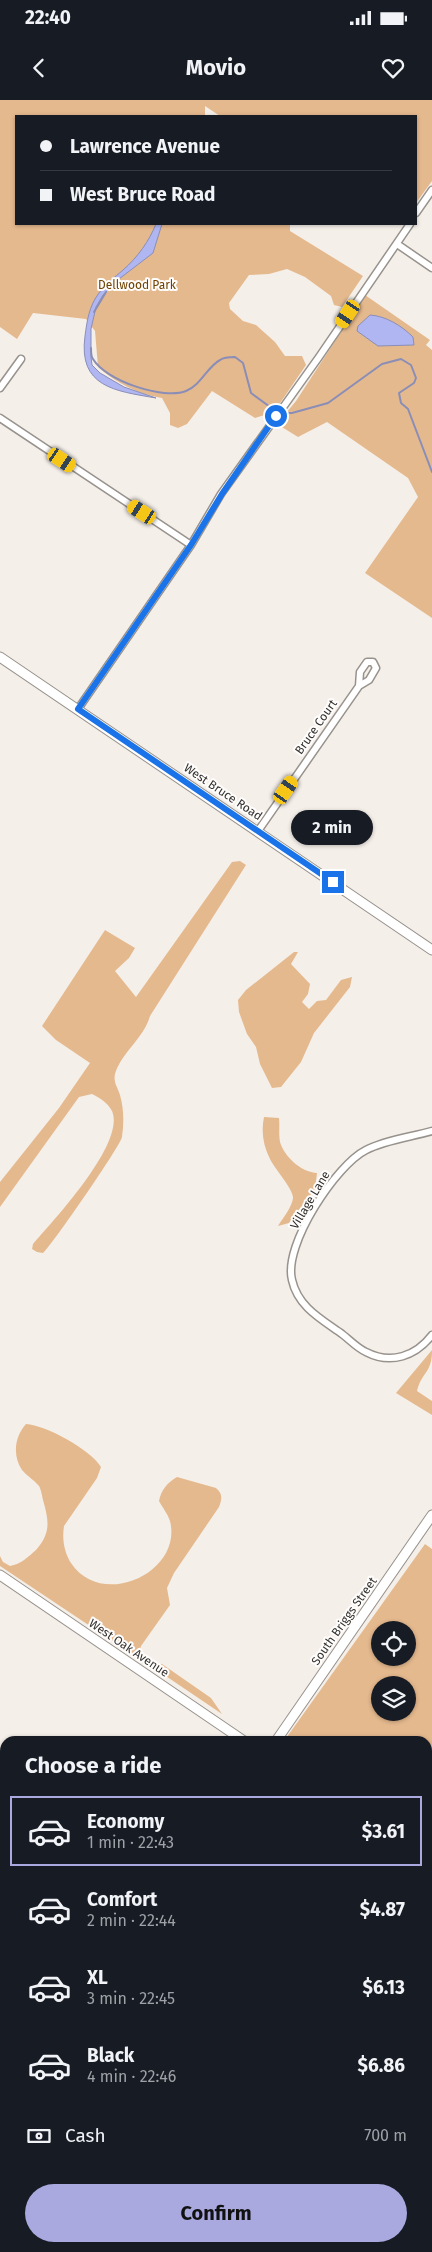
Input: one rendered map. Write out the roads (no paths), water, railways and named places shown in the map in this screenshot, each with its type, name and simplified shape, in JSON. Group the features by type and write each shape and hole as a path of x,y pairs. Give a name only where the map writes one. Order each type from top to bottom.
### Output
{"street":[{"path":"417,212 432,190"},
{"path":"78,709 191,545 210,511 409,225"},
{"path":"397,244 432,268"},
{"path":"0,388 21,359"},
{"path":"0,418 191,545"},
{"name":"West Bruce Road","path":"0,657 432,950"},
{"name":"Bruce Court","path":"258,831 359,686"},
{"name":"Village Lane","path":"432,1131 366,1150 337,1174 303,1230 291,1266 291,1278 302,1302 316,1317 365,1352 390,1359 404,1356 415,1352 432,1335"},
{"name":"South Briggs Street","path":"279,1736 432,1515"},
{"name":"West Oak Avenue","path":"0,1576 237,1736"}],"water":[{"path":"156,225 162,225 153,253 119,279 103,295 96,307 91,329 91,357 92,365 100,373 124,387 156,398 127,393 102,384 87,366 84,353 88,319 96,298 104,286 138,254"},
{"path":"370,315 382,317 399,325 413,337 414,345 378,346 357,331 358,326"}],"waterway":[{"path":"94,312 106,292"},
{"path":"91,348 92,358 110,375 136,387 164,393 186,391 196,385 215,363 223,358 235,357 243,363 251,393 277,412"},
{"path":"282,413 292,413 328,403 382,364 401,359 411,365 416,378 414,383 399,393 401,403 408,409 432,472"}],"park label":[{"name":"Dellwood Park","path":"137,285"}]}
